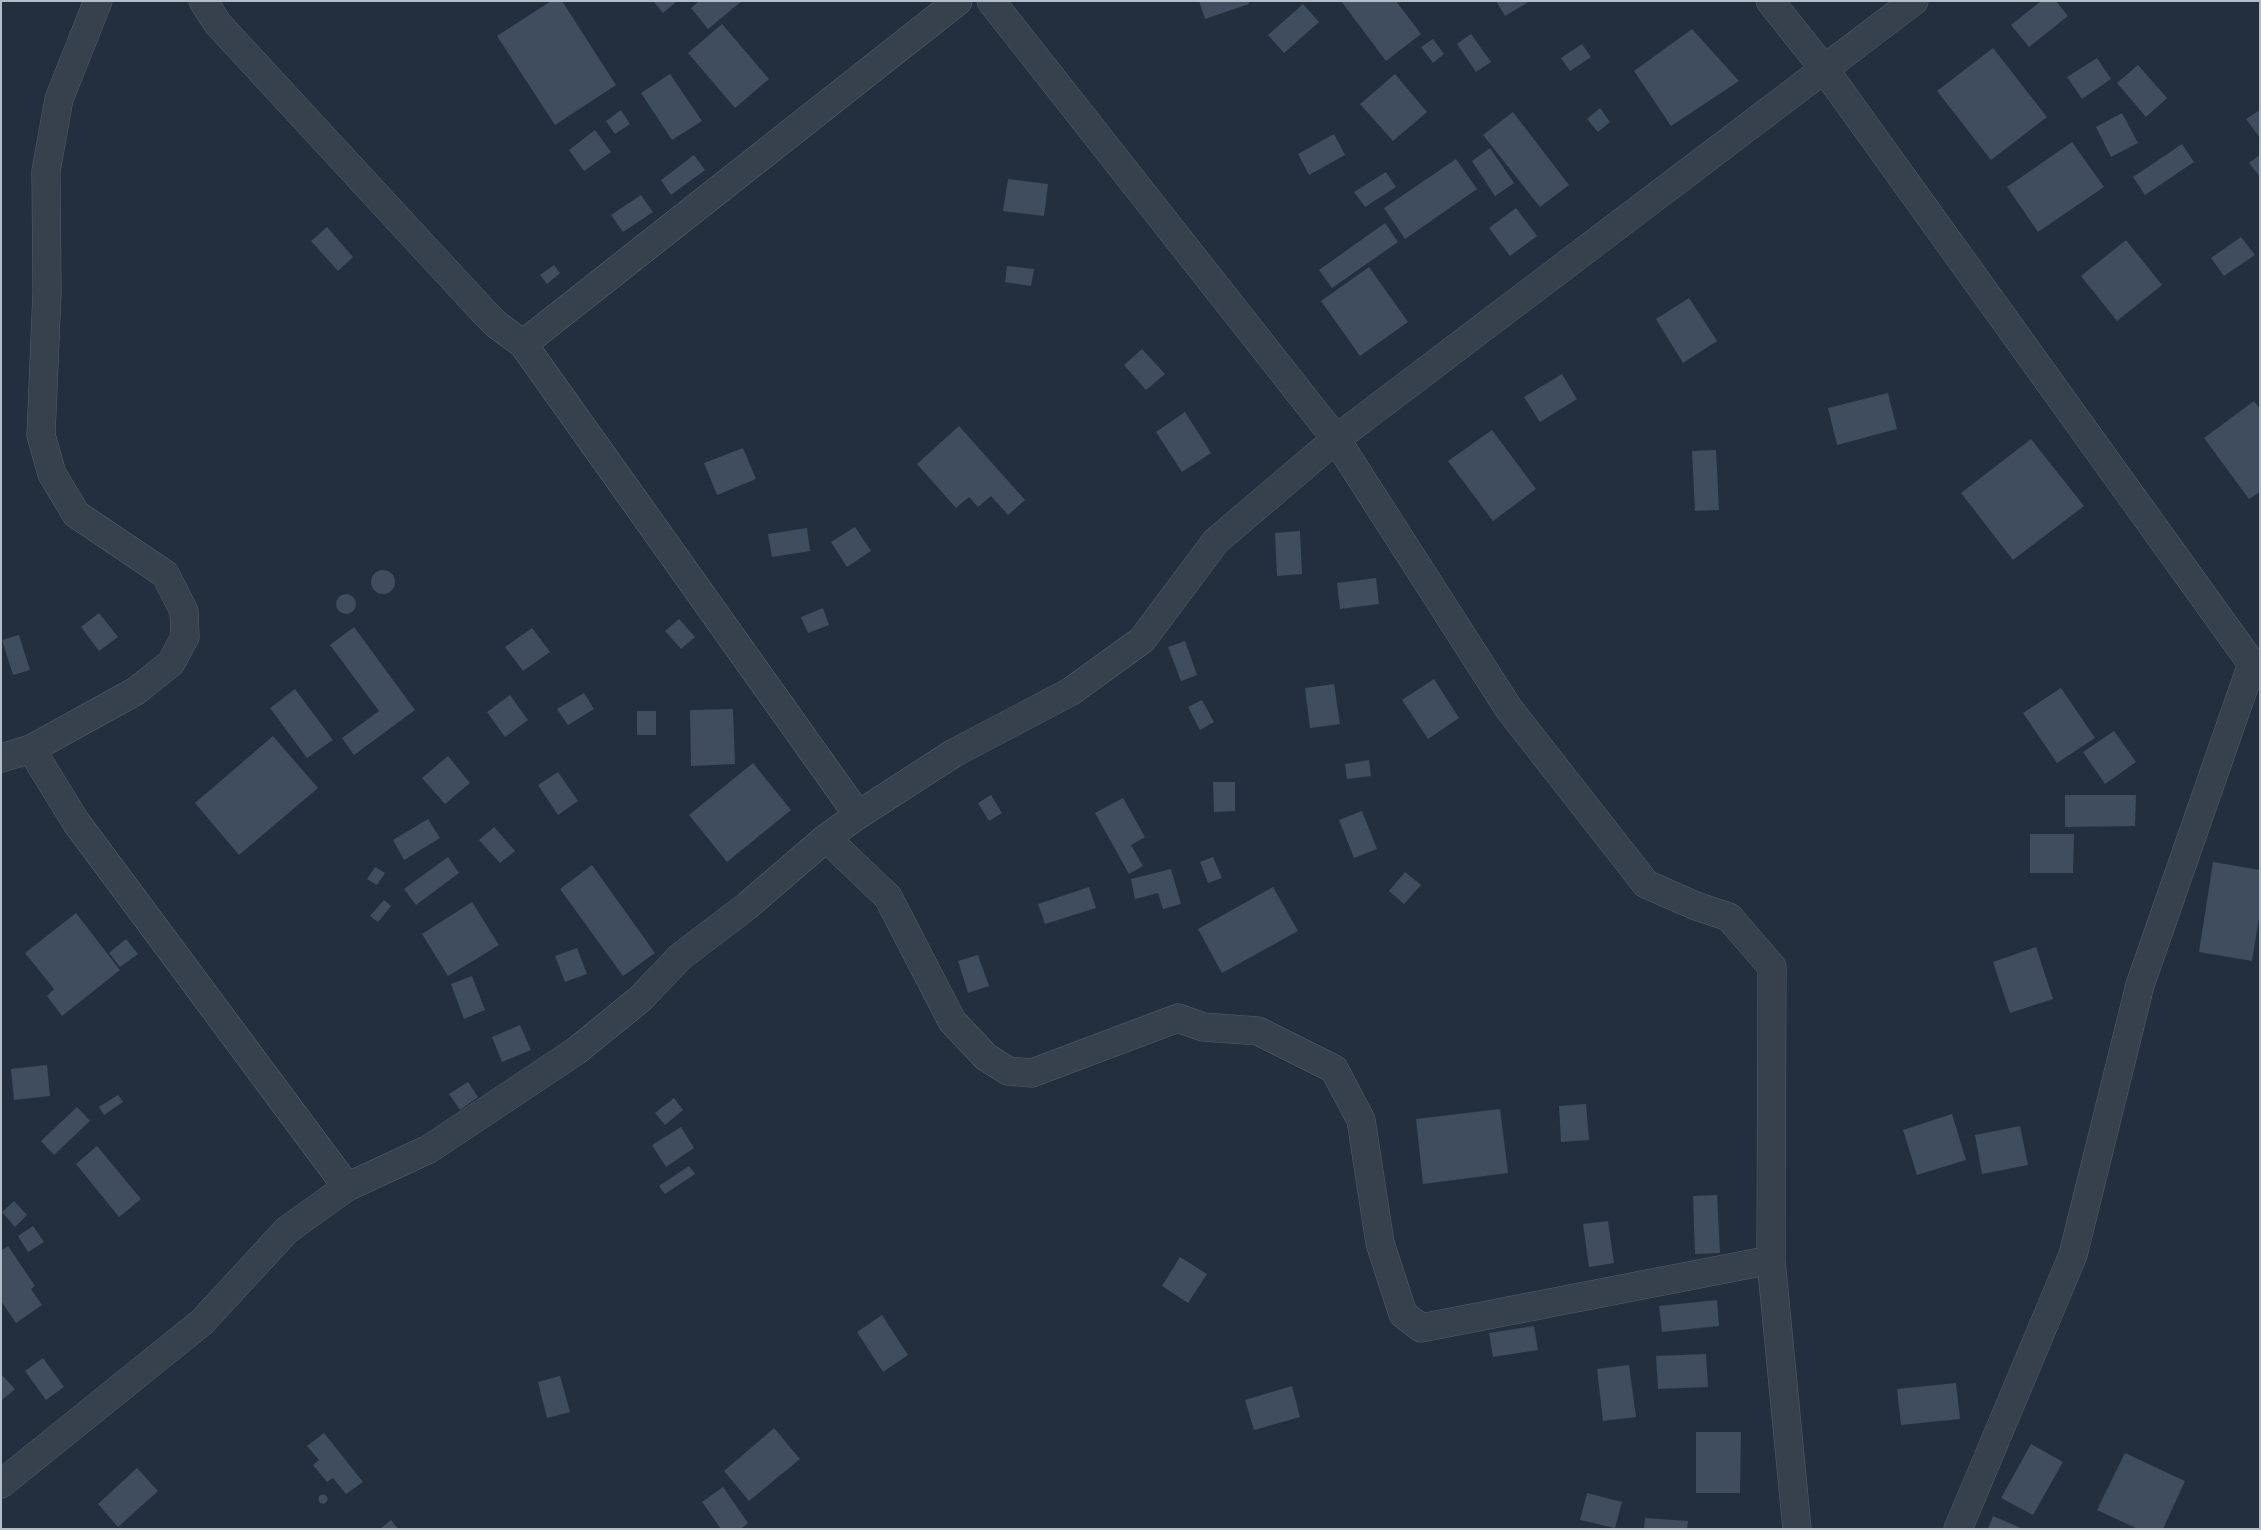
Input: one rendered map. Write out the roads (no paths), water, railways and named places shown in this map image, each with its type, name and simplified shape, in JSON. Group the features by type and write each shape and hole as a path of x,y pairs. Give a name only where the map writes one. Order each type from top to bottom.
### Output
{"street":[{"path":"1,758 31,749 136,691 172,662 185,637 184,611 165,574 76,514 52,474 40,434 47,292 46,171 59,98 98,1"},
{"path":"202,1 218,24 491,319 523,344 858,815"},
{"path":"523,344 958,1"},
{"path":"992,1 1336,440 1509,709 1646,884 1696,906 1729,917 1772,968 1771,1260 1797,1529"},
{"path":"1770,1 1825,70 2256,670 2140,985 2073,1255 1958,1529"},
{"path":"1,1484 202,1322 286,1230 348,1187 429,1149 576,1051 640,999 680,957 747,906 826,838 858,815 954,754 1070,692 1142,640 1216,541 1336,440 1914,1"},
{"path":"31,749 76,822 348,1187"},
{"path":"826,838 888,897 952,1021 986,1057 1008,1071 1032,1073 1178,1018 1203,1027 1258,1031 1334,1069 1361,1120 1380,1243 1403,1314 1421,1328 1771,1260"}]}
